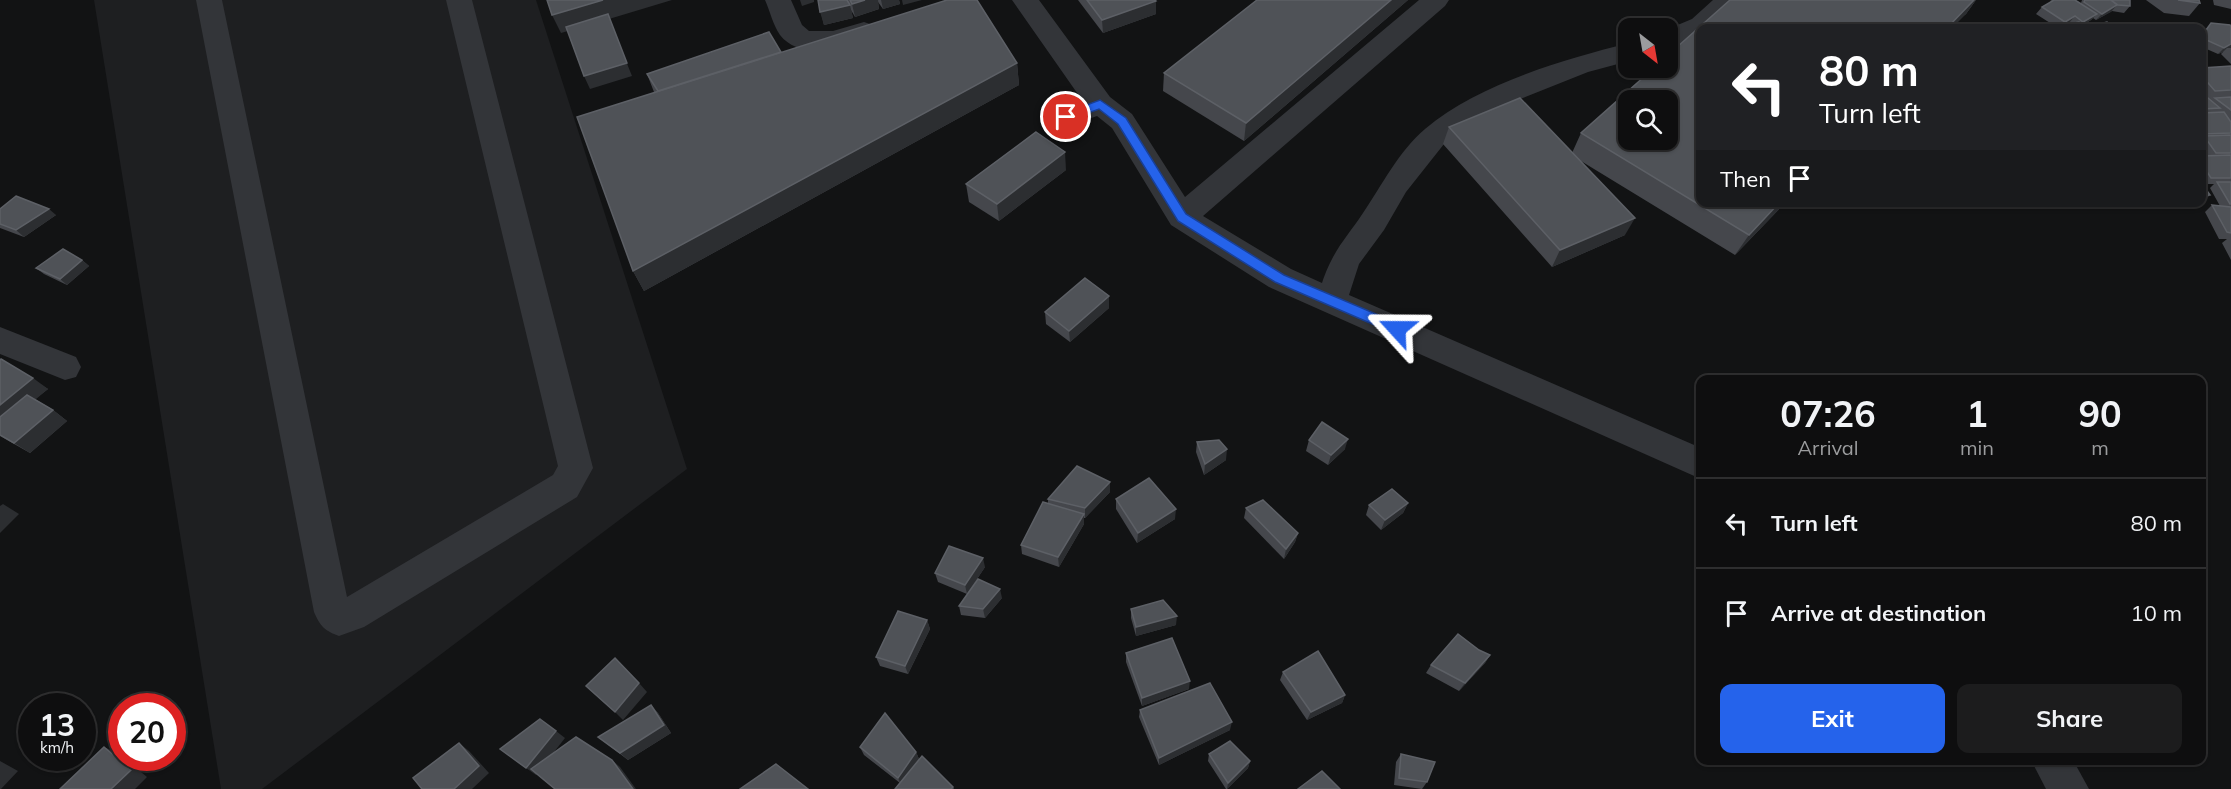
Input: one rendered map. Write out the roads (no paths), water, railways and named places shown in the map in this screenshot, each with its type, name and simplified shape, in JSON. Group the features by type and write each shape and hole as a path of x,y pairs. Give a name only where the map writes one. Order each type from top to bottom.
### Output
{"street":[{"path":"209,0 332,612 339,619 351,615 565,486 576,468 459,0"},
{"path":"778,0 791,30 803,40 833,40 889,23"},
{"path":"1025,0 1100,104 1122,121 1182,218 1280,278 1696,462"},
{"path":"1182,218 1436,0"},
{"path":"1702,24 1729,0"},
{"path":"1678,35 1696,27"},
{"path":"1332,300 1345,260 1373,222 1396,184 1434,137 1478,105 1580,65 1618,55"},
{"path":"1066,117 1100,104"},
{"path":"0,340 65,367"},
{"path":"2053,765 2069,789"}]}
